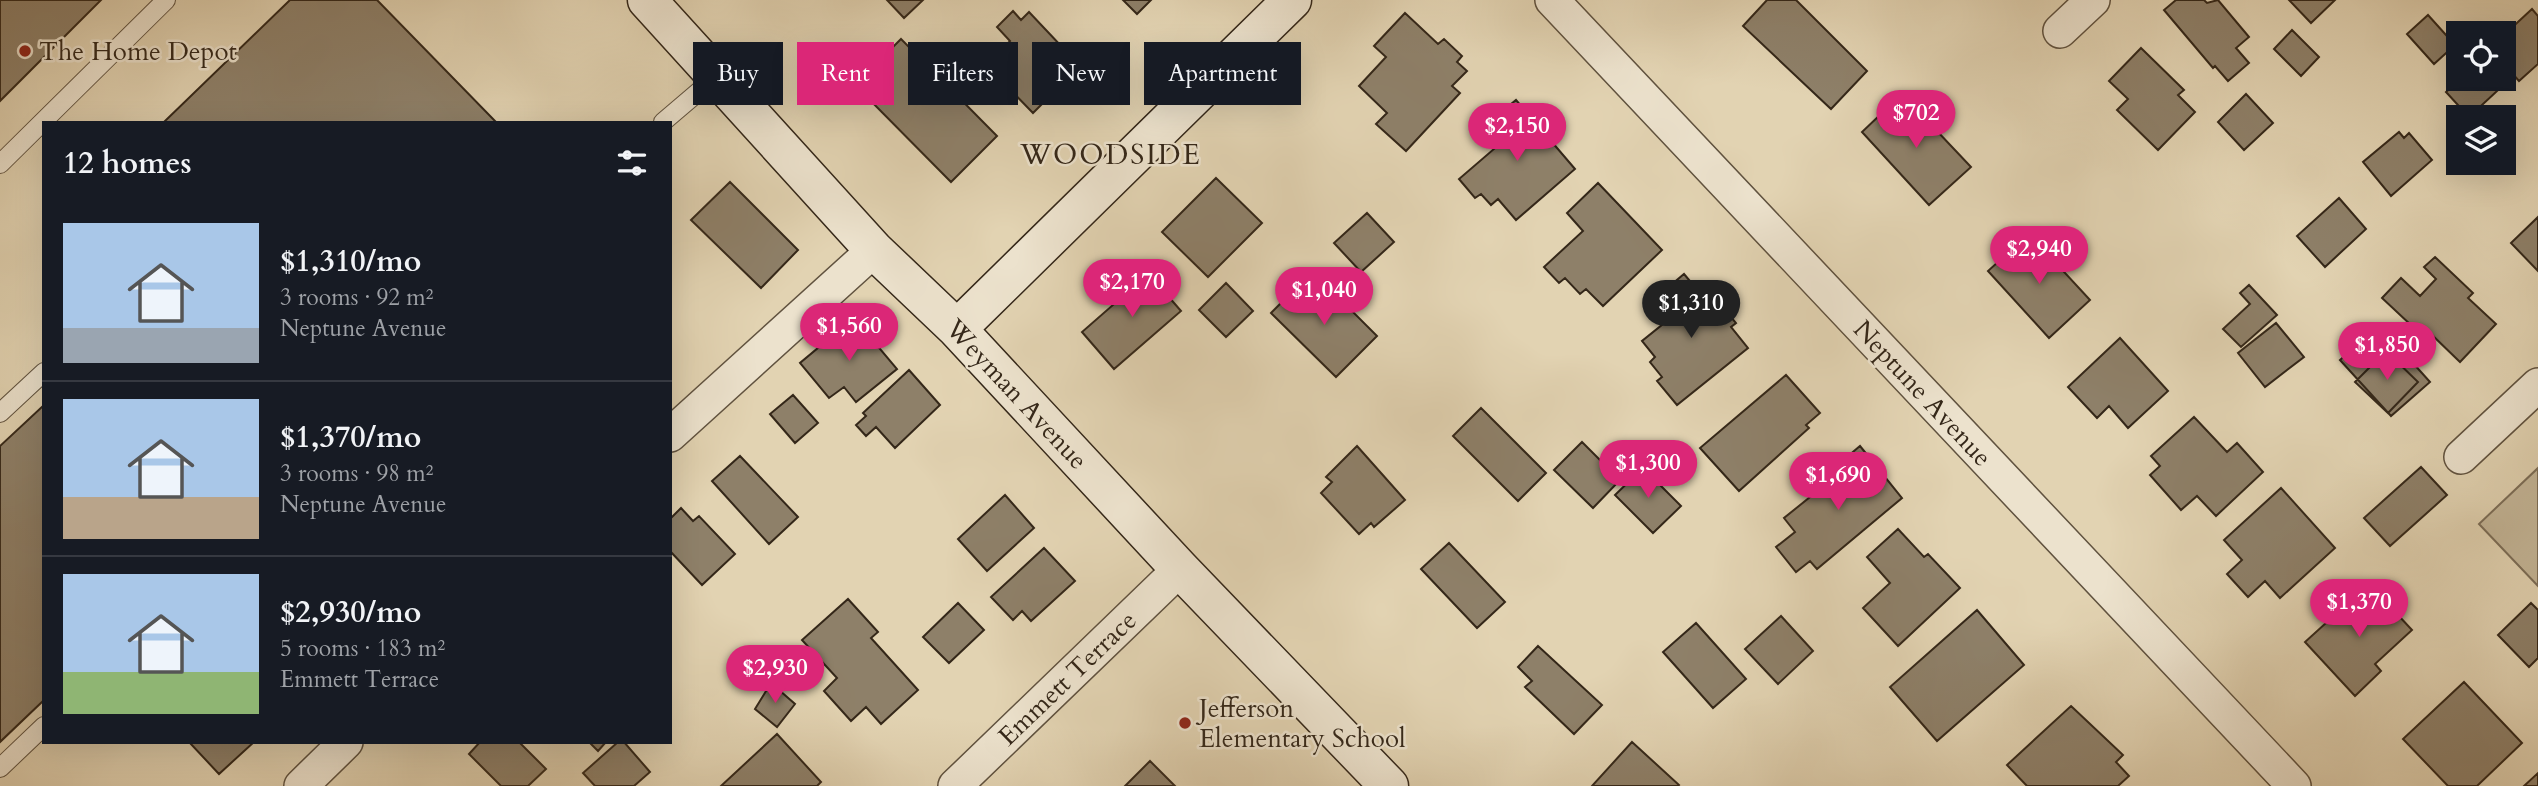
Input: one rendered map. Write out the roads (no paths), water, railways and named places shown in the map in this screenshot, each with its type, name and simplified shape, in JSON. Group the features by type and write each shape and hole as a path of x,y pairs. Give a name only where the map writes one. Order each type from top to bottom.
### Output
{"street":[{"name":"Weyman Avenue","path":"647,0 693,50"},
{"path":"957,329 1292,0"},
{"name":"Neptune Avenue","path":"1552,0 2294,786"},
{"path":"2060,31 2093,0"},
{"name":"Weyman Avenue","path":"743,105 874,250 957,329 1180,569 1389,786"},
{"path":"672,433 874,250"},
{"path":"2462,457 2538,385"},
{"name":"Emmett Terrace","path":"955,786 1180,569"},
{"path":"301,786 344,744"}],"lane":[{"path":"44,121 166,0"},
{"path":"664,121 693,96"},
{"path":"0,164 42,123"},
{"path":"0,413 42,374"},
{"path":"0,768 42,728"}],"place":[{"name":"The Home Depot","path":"25,51"},
{"name":"Jefferson Elementary School","path":"1185,723"}],"district":[{"name":"WOODSIDE","path":"1111,154"}]}
